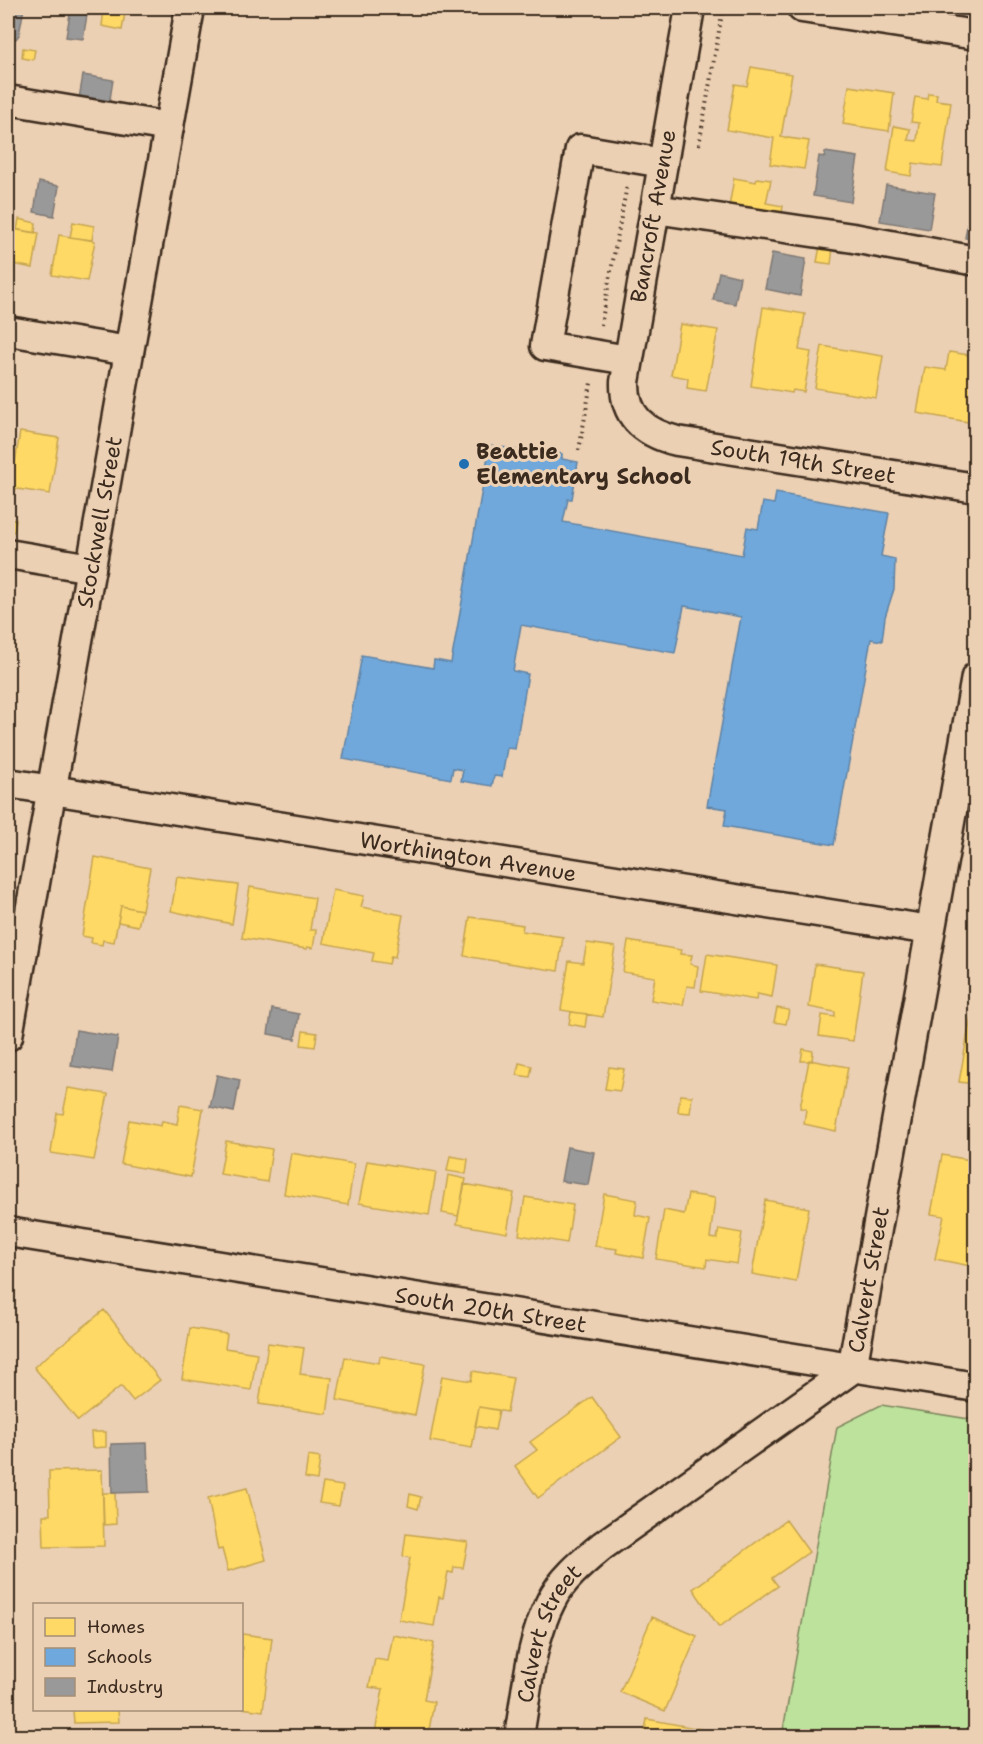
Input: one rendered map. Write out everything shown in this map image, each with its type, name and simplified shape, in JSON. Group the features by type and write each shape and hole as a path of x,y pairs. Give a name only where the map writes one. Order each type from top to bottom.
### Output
{"street":[{"name":"Stockwell Street","path":"9,1018 190,8"},
{"name":"Bancroft Avenue","path":"637,422 624,396 628,360 690,8"},
{"path":"802,8 975,35"},
{"path":"8,100 169,127"},
{"path":"628,360 545,346 578,160 580,149 663,163"},
{"path":"655,209 853,238 975,261"},
{"path":"8,331 129,351"},
{"name":"South 19th Street","path":"637,422 649,431 677,441 975,488"},
{"path":"8,554 91,568"},
{"name":"Calvert Street","path":"519,1737 536,1640 551,1600 576,1568 602,1546 852,1369 975,677"},
{"name":"Worthington Avenue","path":"8,783 930,930"},
{"name":"South 20th Street","path":"8,1232 975,1388"}],"path":[{"path":"699,145 723,8"},
{"path":"579,450 632,157"}],"green space":[{"path":"881,1405 975,1420 975,1736 782,1736 837,1427"}],"building: Homes":[{"path":"95,8 130,8 128,14 125,13 122,30 102,26 104,9"},
{"path":"23,48 35,50 33,60 22,58"},
{"path":"751,67 792,74 781,137 809,141 804,169 770,164 774,138 727,130 735,84 747,86"},
{"path":"849,86 894,93 889,131 843,124"},
{"path":"928,93 937,94 936,100 951,102 942,167 913,163 911,176 887,172 894,126 910,129 908,140 917,141 919,123 911,122 915,97 927,99"},
{"path":"734,178 756,182 757,178 771,180 766,203 783,206 781,219 728,213"},
{"path":"19,219 36,223 35,233 17,230"},
{"path":"73,222 94,226 92,240 70,237"},
{"path":"8,228 39,233 33,268 8,263"},
{"path":"59,235 95,241 87,281 52,275"},
{"path":"820,246 833,248 831,264 817,262"},
{"path":"763,307 805,314 799,350 811,352 804,392 793,390 792,393 751,386"},
{"path":"680,324 718,330 706,391 687,388 688,378 671,375"},
{"path":"822,346 883,356 876,398 815,388"},
{"path":"949,352 976,356 974,423 917,413 925,367 946,370"},
{"path":"20,432 59,438 50,494 11,488"},
{"path":"8,519 16,520 14,532 8,531"},
{"path":"8,619 14,620 8,676"},
{"path":"95,857 150,868 142,910 121,906 114,942 103,940 102,945 91,943 92,938 82,936"},
{"path":"177,877 238,885 232,924 171,911"},
{"path":"250,887 315,898 310,930 316,930 313,948 307,947 307,949 242,938"},
{"path":"333,890 364,896 361,907 403,915 395,957 391,956 389,964 372,961 374,953 323,943"},
{"path":"121,906 142,910 138,926 118,922"},
{"path":"470,917 523,925 522,931 563,937 558,971 464,956"},
{"path":"628,941 681,950 680,954 692,955 690,964 698,966 695,987 687,986 683,1005 651,1000 655,977 623,972"},
{"path":"587,943 615,947 603,1017 561,1010 569,961 583,963"},
{"path":"707,954 777,965 772,997 757,994 756,1000 701,991"},
{"path":"815,964 863,971 853,1041 819,1036 822,1015 835,1017 835,1012 809,1007"},
{"path":"973,1005 976,1005 976,1084 959,1082"},
{"path":"777,1008 789,1010 786,1024 774,1022"},
{"path":"571,1012 587,1014 585,1027 569,1024"},
{"path":"303,1031 317,1033 315,1047 301,1045"},
{"path":"803,1049 813,1051 812,1061 801,1061"},
{"path":"809,1060 848,1067 836,1131 804,1124 806,1109 800,1108"},
{"path":"519,1063 532,1066 530,1077 517,1075"},
{"path":"609,1067 624,1069 620,1091 605,1089"},
{"path":"68,1088 108,1094 94,1160 51,1153 57,1113 63,1114"},
{"path":"680,1095 692,1096 690,1113 678,1112"},
{"path":"180,1105 203,1109 191,1177 121,1164 129,1120 161,1126 162,1121 177,1124"},
{"path":"226,1141 272,1149 267,1182 220,1174"},
{"path":"291,1153 354,1164 348,1205 284,1194"},
{"path":"942,1155 976,1161 976,1267 935,1259 944,1216 931,1214"},
{"path":"450,1156 468,1159 466,1174 447,1171"},
{"path":"367,1161 436,1172 429,1215 359,1203"},
{"path":"448,1175 466,1179 458,1216 442,1213"},
{"path":"464,1184 514,1193 507,1233 457,1224"},
{"path":"604,1194 637,1200 635,1215 650,1218 643,1258 616,1253 617,1249 595,1246"},
{"path":"688,1194 715,1198 710,1238 717,1239 719,1229 742,1233 737,1264 707,1259 706,1267 656,1259 664,1210 684,1214"},
{"path":"525,1197 573,1205 567,1243 519,1235"},
{"path":"765,1200 809,1208 796,1282 752,1274"},
{"path":"104,1310 160,1380 133,1401 121,1386 78,1421 34,1367"},
{"path":"190,1328 227,1334 225,1348 257,1353 251,1390 182,1379"},
{"path":"268,1343 304,1348 300,1374 332,1378 327,1414 259,1404"},
{"path":"380,1356 425,1364 415,1415 337,1400 345,1357 379,1363"},
{"path":"473,1371 513,1378 507,1412 479,1407 472,1448 430,1441 442,1376 471,1381"},
{"path":"592,1397 621,1437 538,1498 515,1466 537,1450 530,1442"},
{"path":"479,1407 499,1410 495,1430 475,1426"},
{"path":"91,1432 106,1432 106,1447 92,1448"},
{"path":"308,1456 320,1458 317,1480 305,1478"},
{"path":"102,1470 104,1546 44,1547 43,1515 50,1515 49,1471"},
{"path":"323,1483 343,1486 339,1506 319,1503"},
{"path":"247,1488 266,1560 228,1571 222,1549 218,1550 208,1498"},
{"path":"103,1493 115,1493 116,1524 104,1525"},
{"path":"410,1494 421,1497 418,1509 408,1506"},
{"path":"786,1520 809,1552 772,1578 778,1586 719,1627 693,1589"},
{"path":"406,1534 468,1542 463,1568 454,1567 453,1573 448,1572 443,1598 439,1597 434,1626 399,1620 410,1558 403,1556"},
{"path":"652,1617 697,1636 665,1711 620,1692"},
{"path":"243,1634 272,1638 263,1711 243,1708"},
{"path":"393,1635 434,1643 424,1700 434,1702 428,1736 392,1736 375,1733 383,1689 369,1687 375,1659 388,1661"},
{"path":"73,1711 118,1711 119,1722 74,1723"},
{"path":"647,1719 701,1729 700,1736 644,1736"}],"building: Schools":[{"name":"Beattie Elementary School","path":"490,445 538,454 539,450 562,454 562,459 578,462 572,499 568,499 563,522 742,555 747,527 758,529 763,502 774,504 776,493 889,513 881,556 895,559 894,589 885,617 882,641 871,639 834,845 724,826 727,809 707,806 741,617 684,606 675,653 521,625 513,671 528,674 515,749 507,748 502,777 494,776 492,786 461,781 463,770 453,768 451,779 343,759 362,655 433,668 434,660 451,663"}],"building: Industry":[{"path":"8,8 24,8 19,35 16,39 8,37"},
{"path":"71,8 88,9 83,39 66,37"},
{"path":"83,75 113,80 109,105 79,99"},
{"path":"825,152 858,157 851,202 813,196 819,156 825,157"},
{"path":"39,182 59,186 54,216 34,212"},
{"path":"886,185 935,193 929,229 880,221"},
{"path":"970,208 976,209 976,240 965,238"},
{"path":"772,253 806,259 800,296 765,289"},
{"path":"719,272 740,277 735,304 713,300"},
{"path":"272,1009 299,1014 295,1039 268,1034"},
{"path":"76,1030 118,1037 112,1072 71,1066"},
{"path":"217,1075 240,1080 234,1112 210,1107"},
{"path":"567,1147 594,1152 588,1185 561,1181"},
{"path":"147,1443 149,1492 112,1493 111,1444"}],"place":[{"name":"Beattie Elementary School","path":"464,464"}]}
